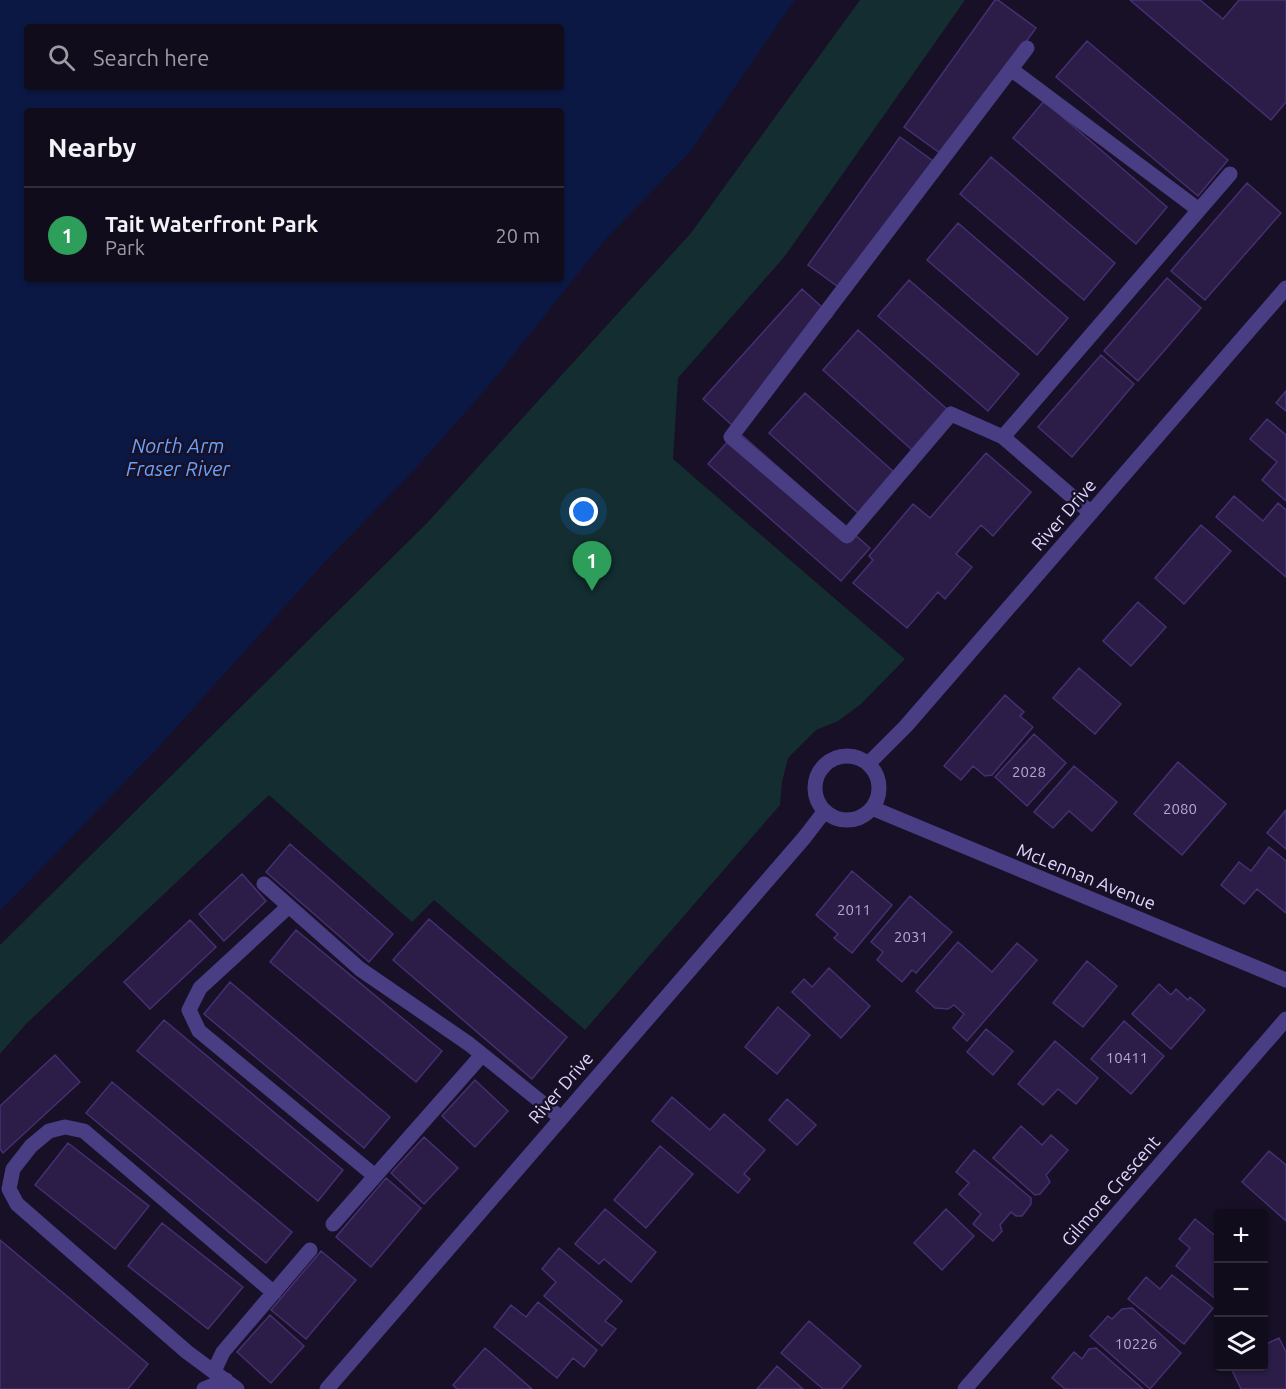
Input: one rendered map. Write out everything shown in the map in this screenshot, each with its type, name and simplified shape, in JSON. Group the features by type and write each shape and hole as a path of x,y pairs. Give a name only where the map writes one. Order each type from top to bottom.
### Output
{"street":[{"path":"1027,48 731,437 847,536 951,414 1003,437 1091,513"},
{"path":"1012,70 1199,210"},
{"path":"1003,437 1230,174"},
{"name":"River Drive","path":"868,764 906,726 1286,288"},
{"path":"847,756 868,764 878,779 879,789 872,808 864,815 844,821 824,812 814,792 819,771 826,763 847,756"},
{"name":"McLennan Avenue","path":"872,808 1286,980"},
{"name":"River Drive","path":"327,1389 824,812"},
{"path":"264,884 360,969 469,1044 481,1056 561,1118"},
{"path":"288,907 200,988 189,1010 199,1031 375,1176"},
{"name":"Gilmore Crescent","path":"965,1389 1286,1019"},
{"path":"333,1224 481,1056"},
{"path":"226,1380 187,1352 17,1204 9,1189 13,1169 31,1146 49,1131 65,1127 84,1131 274,1293"},
{"path":"226,1380 223,1352 310,1250"},
{"path":"204,1389 226,1380"}],"green space":[{"path":"860,0 965,0 785,256 678,378 673,459 905,659 861,704 838,721 816,730 788,758 782,782 780,805 585,1030 434,900 412,922 269,795 26,1024 0,1054 0,945 427,523 691,233"}],"water":[{"name":"North Arm Fraser River","path":"0,0 795,0 690,152 604,241 486,389 416,468 322,565 156,750 0,911"}],"building":[{"path":"995,0 1036,28 944,156 904,127"},
{"path":"1130,0 1200,0 1223,19 1239,0 1286,0 1286,102 1271,120"},
{"path":"1087,41 1228,160 1198,196 1056,77"},
{"path":"1044,101 1167,207 1136,244 1013,138"},
{"path":"900,137 940,166 848,294 808,265"},
{"path":"991,157 1115,263 1084,300 960,194"},
{"path":"1247,183 1281,213 1205,300 1171,271"},
{"path":"958,223 1068,318 1037,355 927,260"},
{"path":"1167,278 1201,308 1138,381 1104,351"},
{"path":"909,280 1019,374 988,411 878,316"},
{"path":"802,289 832,316 733,426 703,399"},
{"path":"858,330 948,410 912,450 823,370"},
{"path":"1101,355 1134,384 1072,457 1038,427"},
{"path":"1286,391 1286,411 1276,403"},
{"path":"805,393 894,472 858,513 769,433"},
{"path":"1267,419 1286,435 1286,501 1262,480 1277,462 1250,439"},
{"path":"737,431 870,548 841,581 708,464"},
{"path":"986,453 1031,492 993,536 981,525 956,554 972,567 945,599 938,592 907,628 853,583 873,560 869,556 913,504 930,518"},
{"path":"1234,496 1263,521 1278,503 1286,510 1286,577 1216,517"},
{"path":"1201,525 1231,551 1184,604 1155,578"},
{"path":"1138,602 1166,627 1131,666 1103,641"},
{"path":"1079,668 1121,704 1095,734 1053,698"},
{"path":"1005,695 1024,712 1020,716 1033,727 992,775 985,776 973,766 961,780 944,766"},
{"path":"1034,734 1066,763 1027,806 995,777"},
{"path":"1178,762 1226,804 1182,855 1134,814"},
{"path":"1074,766 1117,802 1092,831 1069,811 1053,828 1034,812"},
{"path":"1286,810 1286,849 1267,833"},
{"path":"290,844 393,934 369,962 266,872"},
{"path":"1269,847 1286,861 1286,913 1257,889 1244,904 1221,885 1239,862 1251,871"},
{"path":"852,871 892,905 852,953 834,938 838,934 816,915"},
{"path":"242,874 266,901 224,941 199,914"},
{"path":"910,896 952,932 916,973 912,970 902,982 877,960 883,952 871,942"},
{"path":"429,919 567,1037 532,1079 393,960"},
{"path":"190,920 216,947 150,1009 124,982"},
{"path":"296,930 442,1051 416,1082 270,962"},
{"path":"958,942 992,972 1017,943 1037,960 967,1041 953,1028 964,1014 954,1005 948,1009 935,1008 916,991"},
{"path":"1087,961 1117,986 1083,1027 1053,1003"},
{"path":"829,968 870,1006 841,1038 792,992 804,979 812,987"},
{"path":"230,982 390,1117 364,1148 204,1014"},
{"path":"1159,984 1171,995 1176,989 1188,1000 1190,997 1205,1010 1171,1049 1132,1014"},
{"path":"778,1007 810,1035 777,1074 745,1047"},
{"path":"164,1020 343,1170 318,1201 137,1051"},
{"path":"1124,1021 1164,1056 1131,1094 1091,1059"},
{"path":"986,1029 1013,1051 993,1075 967,1052"},
{"path":"1055,1041 1098,1078 1076,1104 1058,1089 1043,1105 1018,1084"},
{"path":"55,1055 80,1082 3,1153 0,1149 0,1106"},
{"path":"475,1080 508,1111 475,1147 442,1116"},
{"path":"112,1082 292,1232 266,1263 86,1113"},
{"path":"672,1097 710,1130 724,1114 765,1150 744,1174 750,1179 738,1193 652,1121"},
{"path":"787,1099 816,1125 797,1145 769,1120"},
{"path":"1021,1126 1042,1145 1051,1135 1068,1150 1046,1175 1050,1182 1040,1194 1035,1195 993,1158"},
{"path":"424,1137 458,1168 424,1204 391,1173"},
{"path":"68,1143 149,1206 115,1249 35,1185"},
{"path":"660,1146 693,1174 646,1228 614,1200"},
{"path":"974,1150 1031,1198 1031,1204 1022,1216 1016,1216 1011,1212 1000,1225 1002,1231 993,1241 973,1224 981,1214 959,1194 969,1183 956,1172"},
{"path":"1269,1151 1286,1165 1286,1221 1242,1182"},
{"path":"386,1178 421,1208 371,1267 336,1237"},
{"path":"605,1209 656,1252 631,1282 604,1259 599,1264 575,1244"},
{"path":"946,1209 974,1236 942,1270 914,1243"},
{"path":"1195,1219 1214,1235 1214,1298 1176,1266 1190,1248 1179,1239"},
{"path":"162,1223 243,1287 208,1329 128,1266"},
{"path":"0,1240 148,1364 128,1389 0,1389"},
{"path":"559,1248 622,1301 605,1321 616,1329 602,1346 544,1296 556,1282 542,1269"},
{"path":"321,1251 356,1280 306,1339 271,1310"},
{"path":"1172,1275 1213,1308 1184,1344 1128,1299 1146,1277 1160,1289"},
{"path":"538,1302 597,1350 584,1367 573,1358 557,1378 494,1327 511,1305 526,1317"},
{"path":"1132,1308 1181,1353 1150,1389 1090,1336 1108,1316 1112,1319 1122,1309"},
{"path":"270,1315 304,1346 271,1383 237,1352"},
{"path":"809,1321 861,1366 841,1389 823,1389 781,1353"},
{"path":"1279,1338 1286,1352 1286,1389 1241,1389 1232,1371 1268,1371 1268,1343"},
{"path":"485,1348 532,1389 457,1389 453,1385"},
{"path":"1096,1348 1143,1389 1065,1389 1052,1378 1074,1352 1082,1359 1089,1349"},
{"path":"777,1366 803,1389 757,1389"}],"place":[{"name":"Tait Waterfront Park","path":"592,591"}]}
